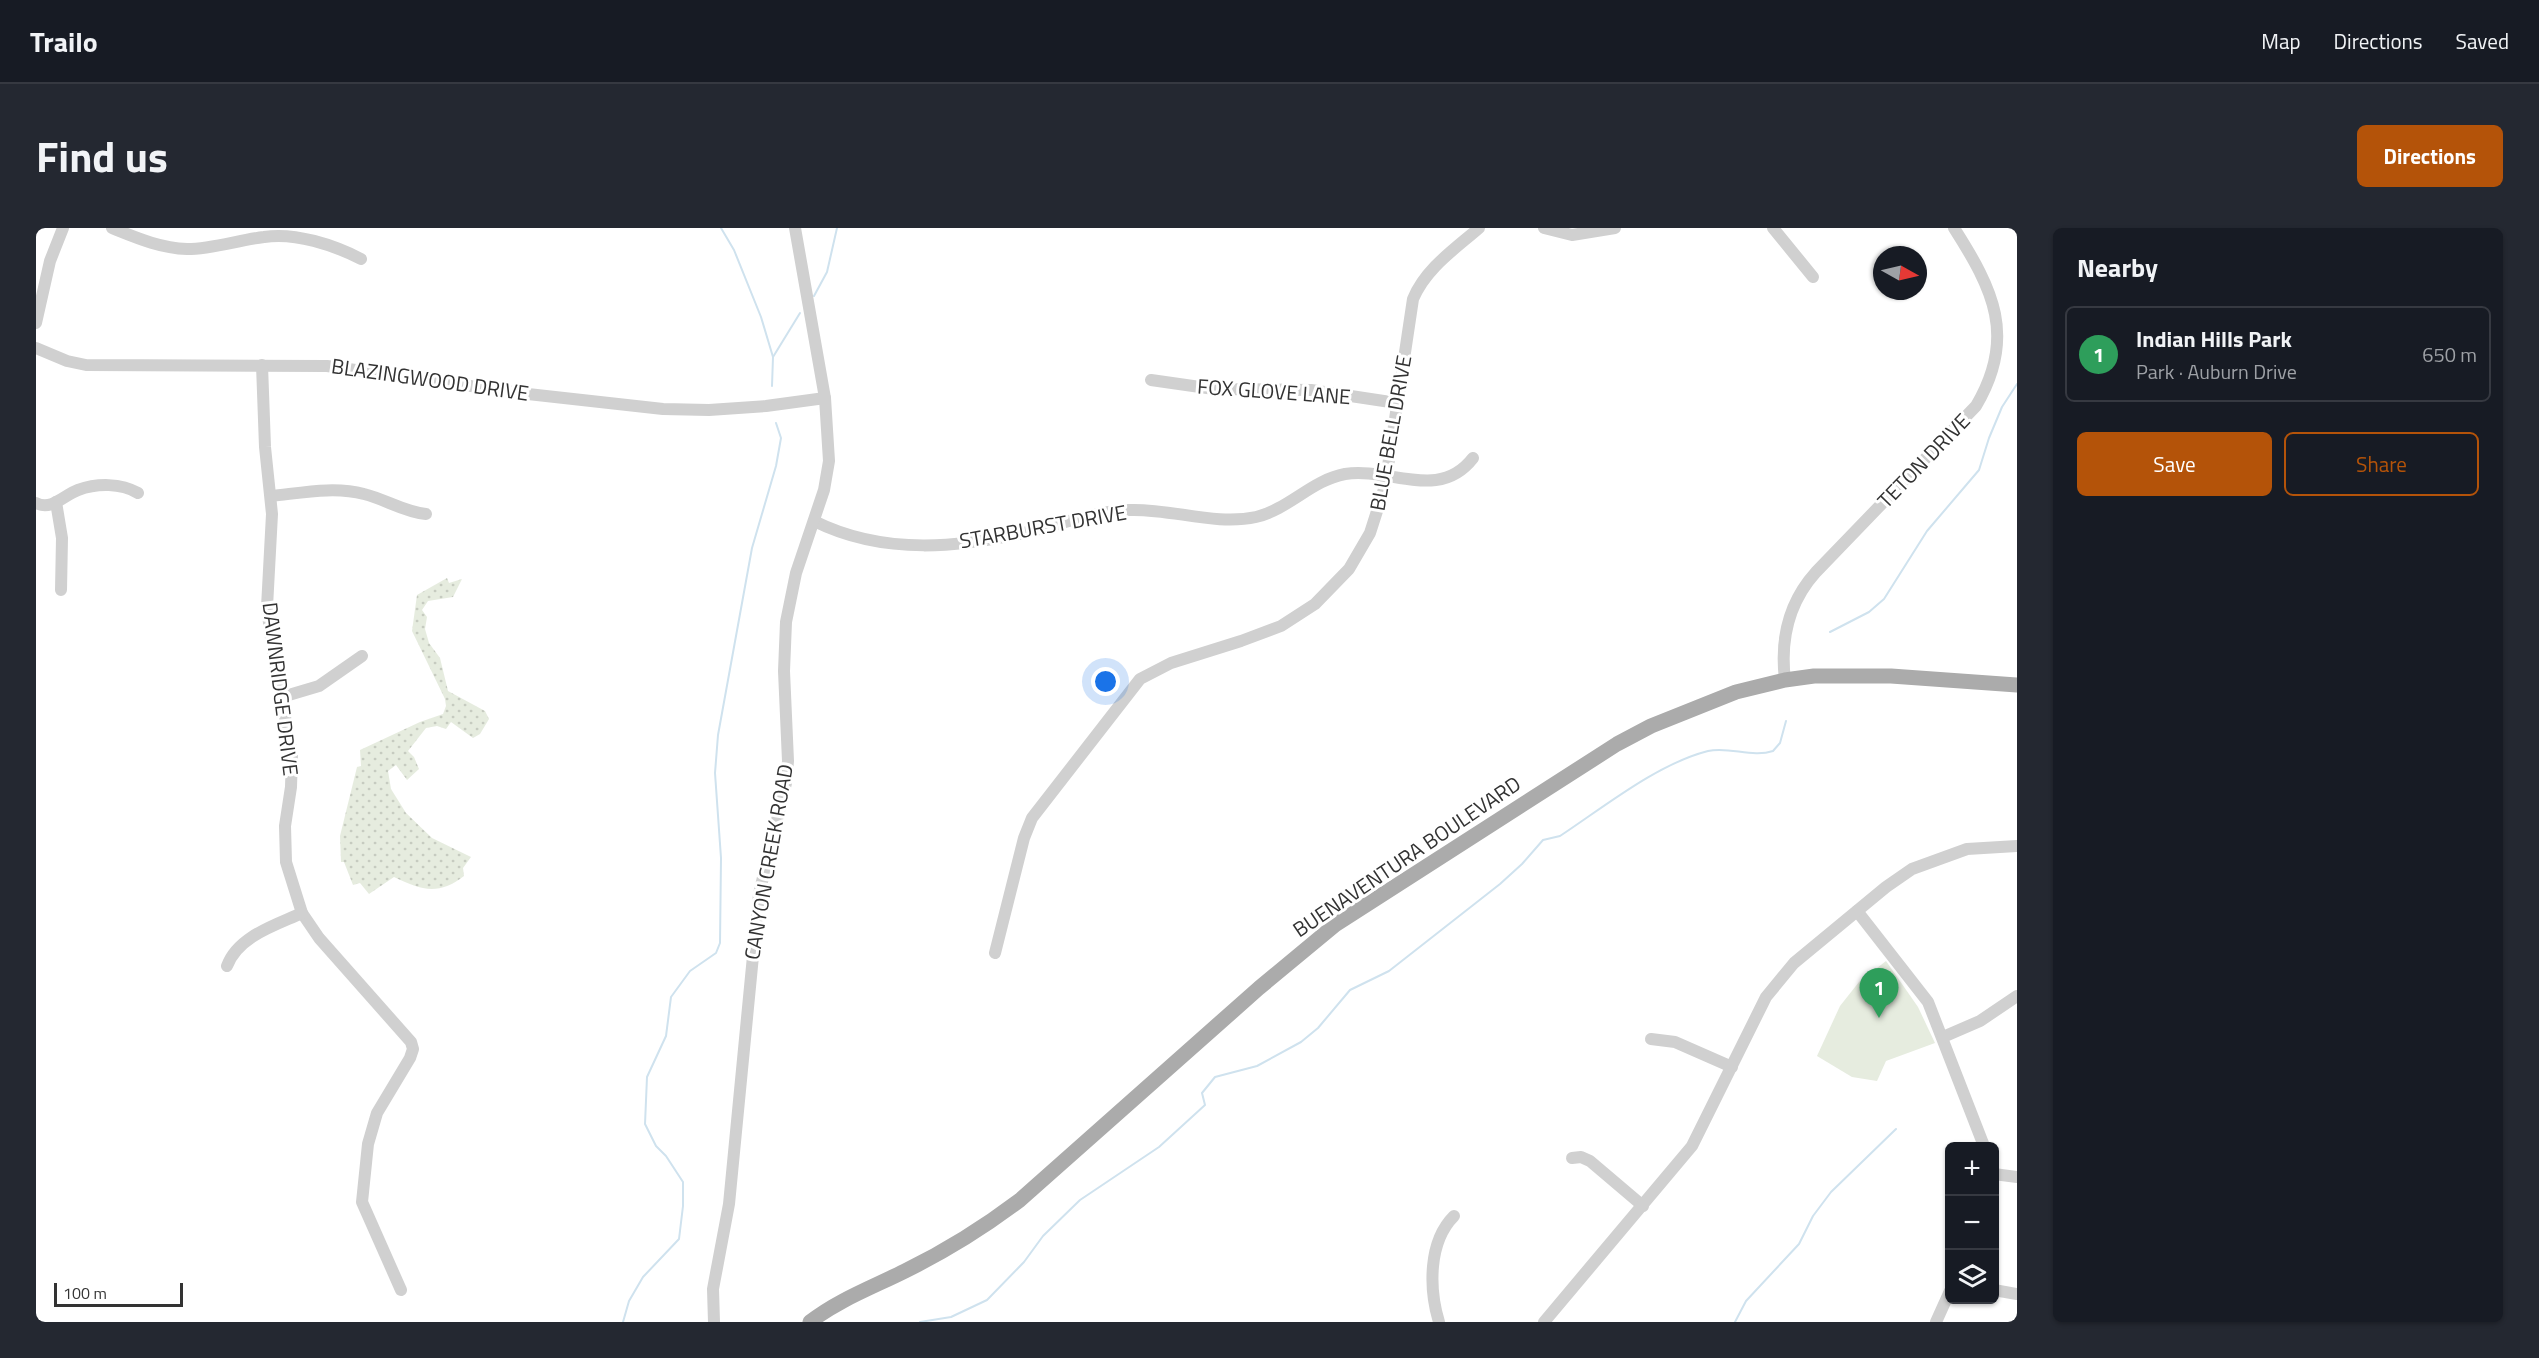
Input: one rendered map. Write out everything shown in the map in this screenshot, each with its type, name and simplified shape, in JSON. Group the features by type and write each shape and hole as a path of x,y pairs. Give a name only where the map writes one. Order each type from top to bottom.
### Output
{"main road":[{"name":"BUENAVENTURA BOULEVARD","path":"810,1322 831,1308 948,1249 988,1225 1020,1200 1306,947 1381,895 1617,744 1651,726 1736,692 1785,680 1847,675 2017,685"}],"street":[{"path":"36,322 50,261 63,228"},
{"path":"112,228 159,246 189,249 267,236 280,236 311,241 345,251 361,259"},
{"name":"CANYON CREEK ROAD","path":"714,1322 712,1295 729,1204 756,917 766,861 786,783 788,750 784,662 786,621 796,573 824,490 829,461 825,398 795,228"},
{"name":"BLUE BELL DRIVE","path":"995,953 1024,838 1032,818 1131,688 1140,679 1161,667 1272,630 1315,604 1349,569 1363,548 1377,517 1387,476 1415,294 1435,266 1479,228"},
{"path":"1544,228 1572,235 1615,228"},
{"path":"1773,228 1813,277"},
{"name":"TETON DRIVE","path":"1785,680 1782,652 1784,632 1800,592 1976,406 1994,373 2000,344 1997,307 1985,278 1954,228"},
{"name":"BLAZINGWOOD DRIVE","path":"36,348 67,361 86,365 342,367 633,407 709,410 766,406 825,398"},
{"name":"DAWNRIDGE DRIVE","path":"262,365 265,447 271,496 272,533 267,607 292,755 291,787 285,826 286,862 302,913 331,952 411,1042 413,1049 410,1058 380,1106 368,1144 362,1202 400,1290"},
{"name":"FOX GLOVE LANE","path":"1151,380 1214,389 1311,390 1397,403"},
{"name":"STARBURST DRIVE","path":"814,522 842,533 879,543 937,546 1034,531 1111,511 1148,510 1246,518 1277,510 1335,476 1361,473 1431,481 1445,479 1462,470 1473,458"},
{"path":"36,503 45,506 79,489 99,485 124,487 138,493"},
{"path":"271,496 344,491 366,494 410,512 426,514"},
{"path":"56,502 62,538 61,590"},
{"path":"282,698 319,686 362,656"},
{"path":"1544,1322 1692,1146 1760,1009 1778,980 1803,953 1903,874 1930,861 1980,847 2017,846"},
{"path":"1857,911 1924,996 1943,1037 1982,1142"},
{"path":"227,966 239,947 261,932 302,913"},
{"path":"1943,1037 1980,1022 2017,996"},
{"path":"1651,1039 1675,1042 1732,1067"},
{"path":"1572,1158 1581,1157 1590,1161 1643,1206"},
{"path":"1999,1175 2017,1177"},
{"path":"1439,1322 1434,1299 1434,1263 1441,1231 1454,1216"},
{"path":"1999,1291 2017,1294"},
{"path":"1936,1322 1945,1302"}],"shaded area":[{"path":"447,578 449,583 462,579 453,597 428,601 422,610 427,617 425,629 429,643 440,658 448,691 485,711 489,719 480,734 473,738 451,722 446,729 437,726 426,728 408,751 414,757 419,769 407,780 396,765 388,771 391,789 406,813 432,838 471,857 463,868 464,876 438,889 421,888 394,877 369,894 360,883 353,885 344,862 341,862 340,836 357,767 361,766 360,750 420,722 443,714 446,706 445,699 412,631 417,595"},
{"path":"1886,961 1918,1007 1935,1043 1886,1061 1877,1081 1852,1077 1817,1056 1840,1006 1859,982"}],"waterway":[{"path":"721,228 734,250 761,317 773,357 772,386"},
{"path":"814,296 827,272 837,228"},
{"path":"773,357 800,313"},
{"path":"1830,632 1869,612 1884,599 1927,531 1979,470 2002,407 2017,384"},
{"path":"623,1322 629,1301 643,1277 679,1239 683,1182 666,1156 656,1146 645,1124 647,1077 666,1036 671,997 690,971 716,953 720,943 721,858 715,773 718,735 752,548 776,466 781,438 776,423"},
{"path":"920,1322 951,1317 987,1300 1024,1262 1043,1236 1080,1200 1159,1147 1205,1105 1202,1093 1215,1077 1257,1066 1301,1042 1318,1028 1350,990 1389,971 1500,884 1543,840 1560,836 1631,787 1689,757 1716,750 1757,753 1773,751 1780,743 1786,721"},
{"path":"1735,1322 1746,1301 1799,1244 1813,1216 1831,1192 1896,1129"}],"place":[{"name":"Indian Hills Park","path":"1879,1018"}]}
